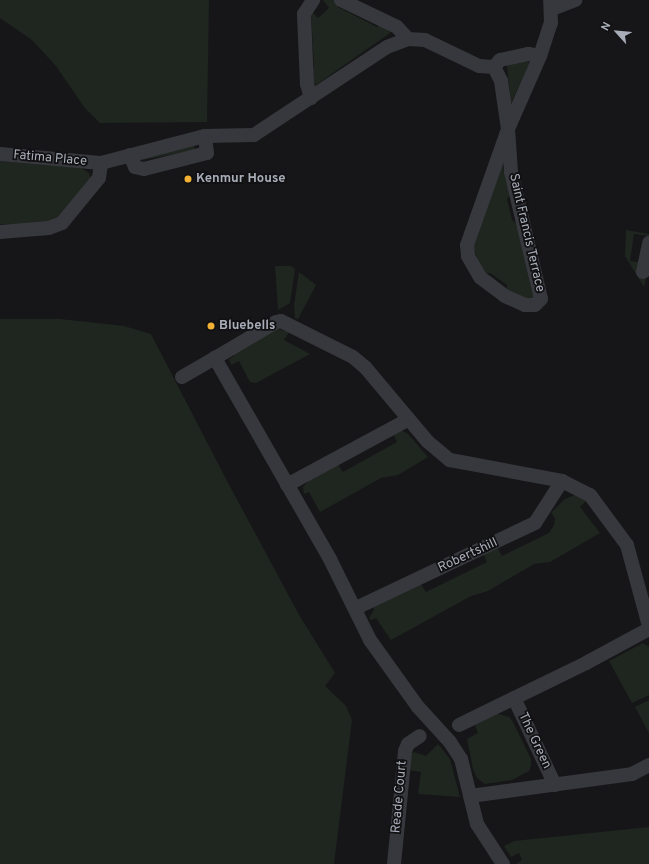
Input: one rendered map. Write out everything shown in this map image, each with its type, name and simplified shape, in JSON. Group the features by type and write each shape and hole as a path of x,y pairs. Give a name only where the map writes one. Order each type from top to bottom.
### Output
{"street":[{"path":"311,98 307,84 304,14 313,0"},
{"path":"341,0 397,26 408,39 425,40 479,66 494,67"},
{"name":"Saint Francis Terrace","path":"508,129 511,172 541,299 535,305 525,305 505,296 480,277 468,256 467,245 508,129 540,56 551,23 551,4 575,0"},
{"name":"Fatima Place","path":"0,154 101,163 205,136 254,135 387,47 408,39"},
{"path":"494,67 500,60 528,54 540,56"},
{"path":"494,67 501,81 508,129"},
{"path":"130,155 133,164 139,169 207,153 205,136"},
{"name":"Fatima Place","path":"0,232 49,228 62,223 99,178 101,163"},
{"path":"643,272 648,247"},
{"path":"182,377 276,322 281,321 353,357 365,367 407,420 434,449 450,460 562,481 590,495 627,544 649,628 459,725"},
{"path":"216,358 330,559 356,608 370,640 418,707 450,742 462,759 477,824 503,864"},
{"path":"287,485 407,420"},
{"name":"Robertshill","path":"356,608 535,523 562,481"},
{"name":"The Green","path":"514,698 555,784"},
{"name":"Reade Court","path":"394,864 405,751 408,744 420,736"},
{"path":"470,796 632,774 649,765"}],"shaded area":[{"path":"0,0 209,0 207,122 100,123 84,107 56,66 32,40 0,18"},
{"path":"323,0 335,0 338,7 377,27 382,24 388,26 390,33 316,85 310,82 309,70 314,67 311,11 318,18 329,8"},
{"path":"525,60 530,63 511,103 507,66"},
{"path":"194,145 195,150 140,161 139,156"},
{"path":"0,161 81,168 89,173 92,183 63,216 42,224 0,224"},
{"path":"502,165 510,195 507,199 512,220 518,225 534,298 527,299 507,292 507,285 490,273 483,274 473,247"},
{"path":"626,230 649,234 649,236 634,234 630,261 638,262 647,274 644,287 625,256"},
{"path":"275,266 291,266 295,269 290,303 278,310"},
{"path":"299,272 316,285 298,319 295,318 294,305"},
{"path":"0,319 60,319 124,326 151,334 226,479 298,613 335,673 325,686 346,706 352,720 334,864 0,864"},
{"path":"278,329 289,332 284,340 310,354 256,383 250,382 239,361 231,365 229,359 234,356 233,353"},
{"path":"401,430 408,434 428,457 398,475 381,478 320,512 309,492 304,494 303,487 308,482 307,479 337,463 343,472 397,442 393,434"},
{"path":"575,495 587,500 580,507 600,533 550,562 534,564 488,591 471,596 391,640 376,618 371,620 369,618 374,610 373,606 420,583 426,592 487,562 483,554 497,547 502,556 549,533 554,525 555,518 551,513 565,499"},
{"path":"643,643 649,647 649,695 632,703 609,661"},
{"path":"649,700 649,733 635,707"},
{"path":"496,713 509,717 513,722 531,759 531,766 529,771 512,780 485,784 477,778 473,769 467,739 478,733 475,725"},
{"path":"438,744 450,759 460,797 418,794 421,772 408,770 409,755 414,752 426,756"},
{"path":"649,827 649,864 516,864 522,860 519,853 511,857 504,846 514,841"}],"place":[{"name":"Kenmur House","path":"188,179"},
{"name":"Bluebells","path":"211,326"}]}
